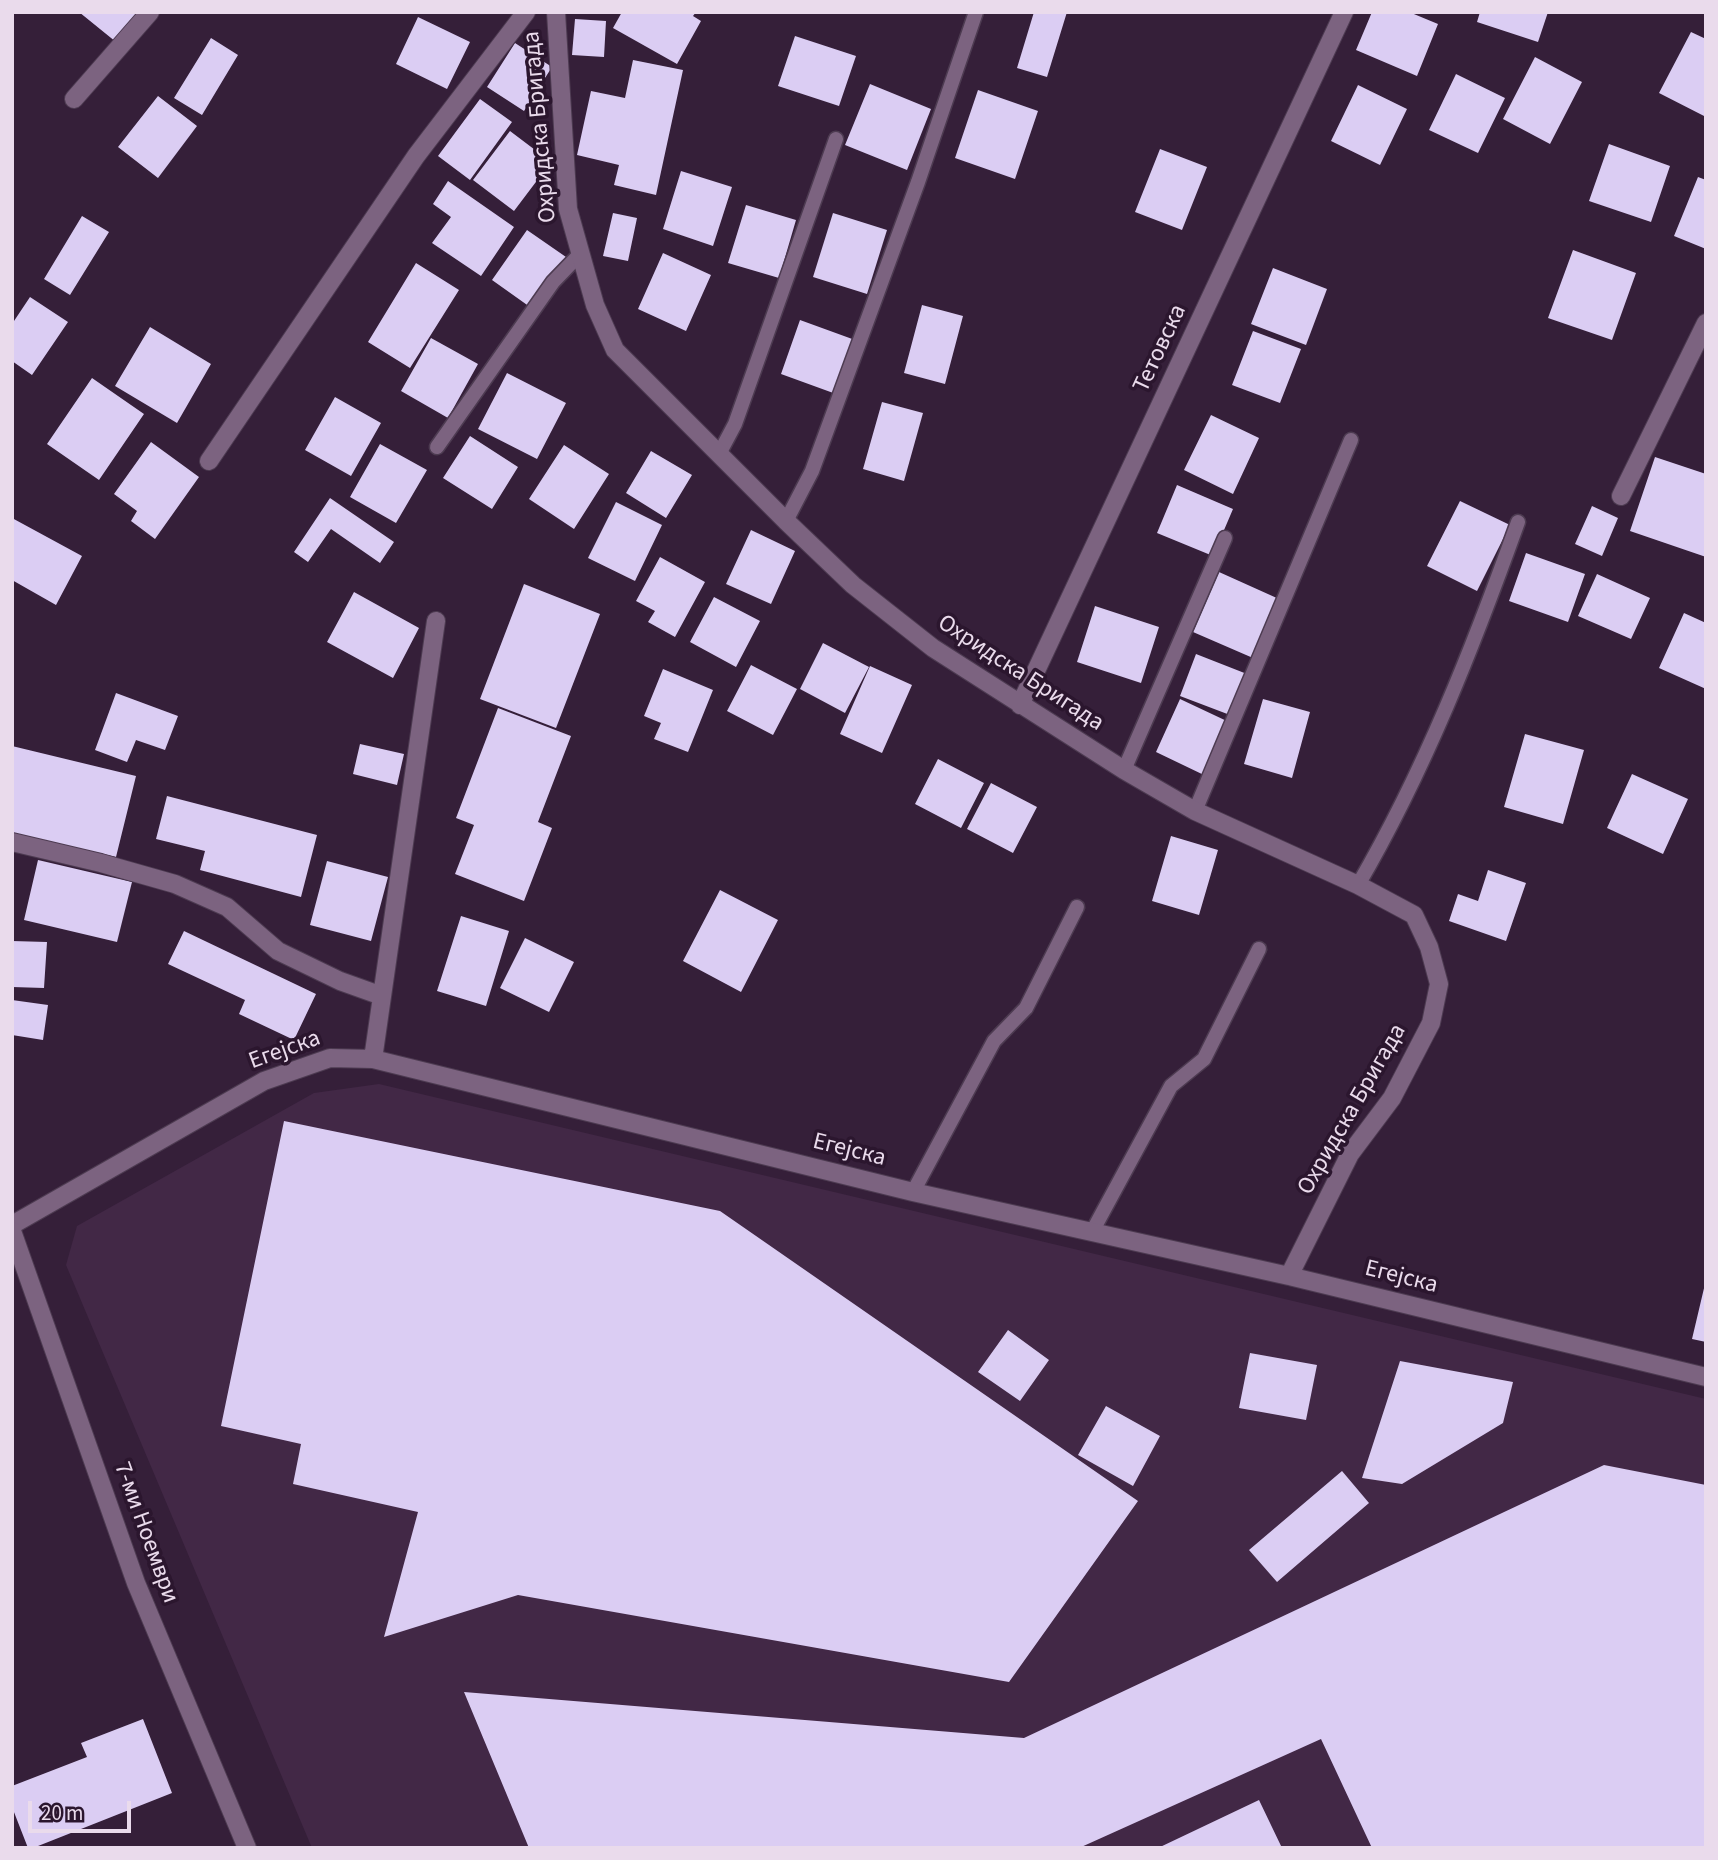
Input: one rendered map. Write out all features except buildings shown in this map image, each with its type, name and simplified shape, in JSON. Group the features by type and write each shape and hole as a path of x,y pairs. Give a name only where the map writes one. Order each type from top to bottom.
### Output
{"street":[{"path":"74,99 149,12"},
{"name":"Охридска Бригада","path":"209,461 416,156 526,12"},
{"name":"Охридска Бригада","path":"556,12 568,209 595,305 615,350 786,522 853,584 933,648 1124,770 1195,811 1358,885 1415,915 1429,947 1439,984 1431,1023 1392,1098 1350,1154 1289,1276"},
{"name":"Тетовска","path":"1020,705 1344,12"},
{"path":"1621,496 1706,323"},
{"path":"373,1059 436,621"},
{"path":"12,842 175,884 227,907 278,951 340,981 382,996"},
{"name":"Егејска","path":"12,1225 264,1081 330,1058 373,1059 913,1192 1289,1276 1706,1377"},
{"name":"7-ми Ноември","path":"12,1231 136,1583 247,1848"}],"lane":[{"path":"786,522 812,471 918,182 976,12"},
{"path":"719,454 736,424 836,139"},
{"path":"437,447 553,282 580,253"},
{"path":"1195,811 1351,440"},
{"path":"1358,885 1406,798 1443,715 1474,643 1518,522"},
{"path":"1124,770 1225,538"},
{"path":"913,1192 994,1041 1026,1008 1077,907"},
{"path":"1092,1232 1171,1086 1204,1059 1259,949"}],"shaded area":[{"path":"379,1084 1706,1399 1706,1848 312,1848 66,1265 77,1226 314,1093"}]}
